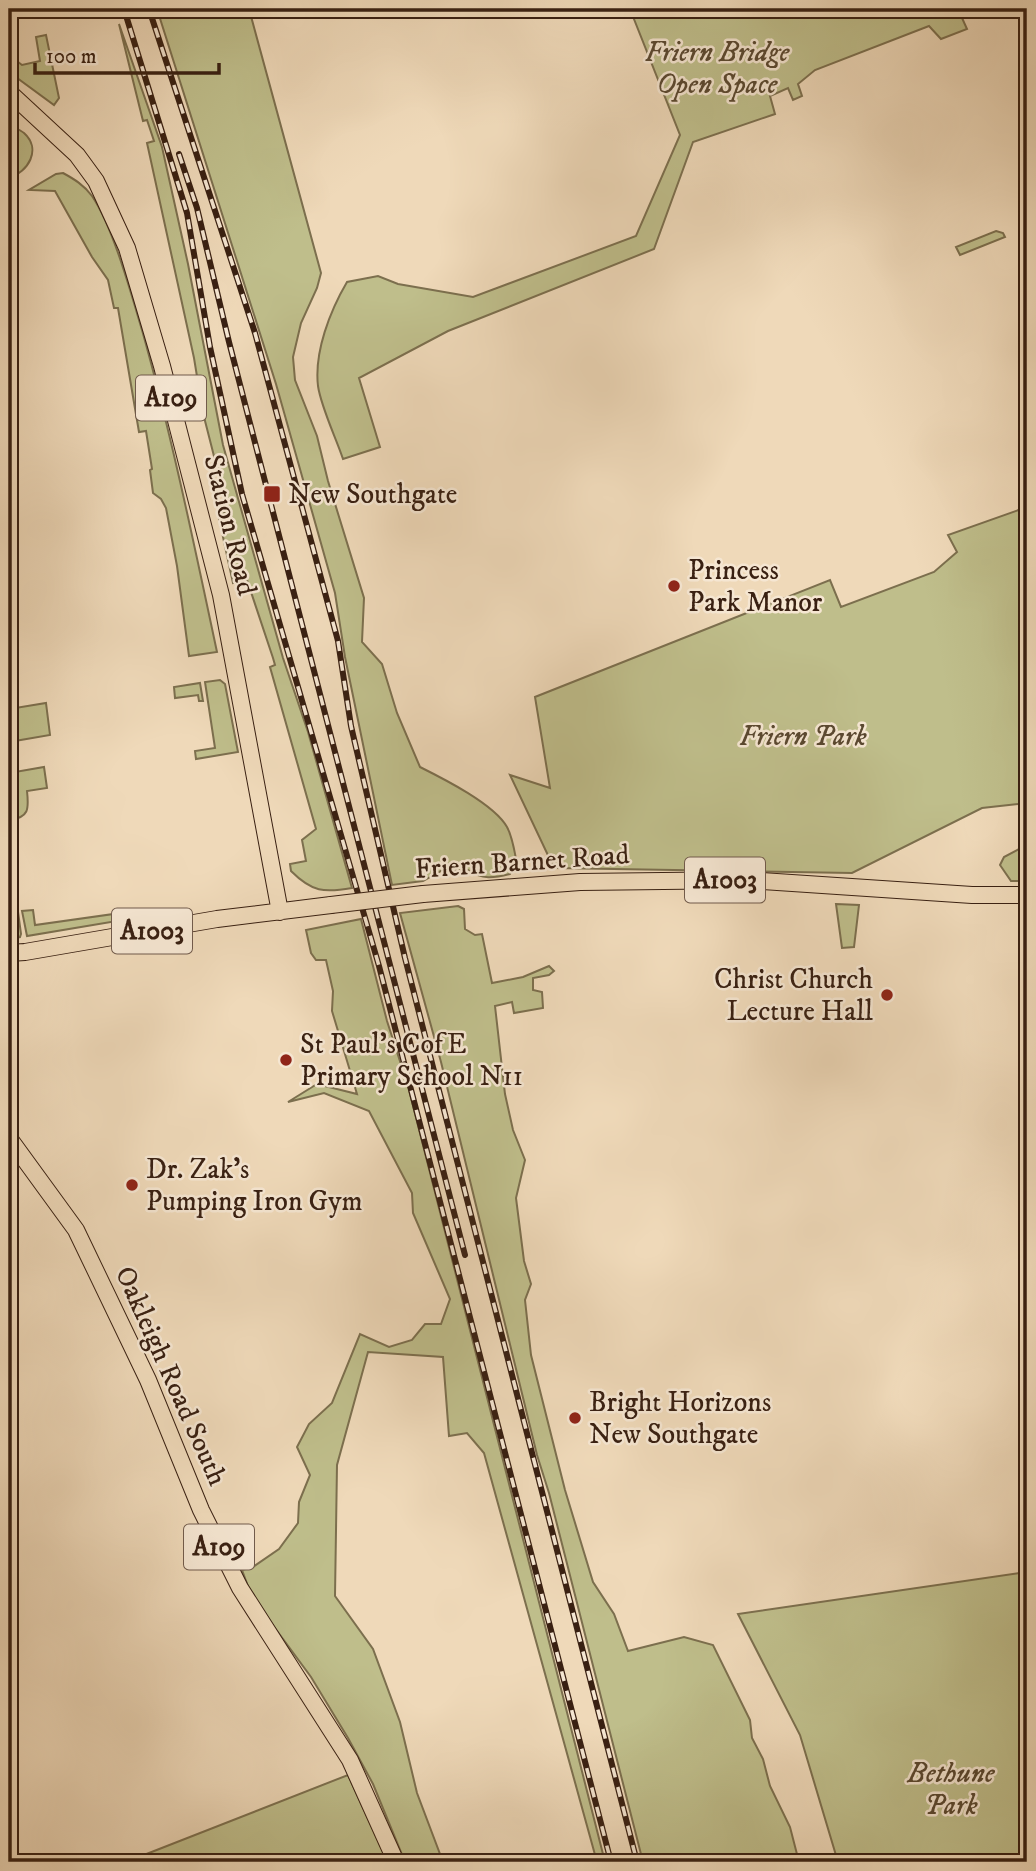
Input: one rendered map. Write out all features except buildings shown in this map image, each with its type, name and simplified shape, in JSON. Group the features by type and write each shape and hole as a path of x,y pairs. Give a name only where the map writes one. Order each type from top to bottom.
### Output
{"main road":[{"name":"Station Road","path":"9,92 16,105 70,146 96,181 130,260 162,366 221,595 279,912"},
{"name":"Friern Barnet Road","path":"14,954 217,919 423,894 580,882 746,880 972,895 1027,895"},
{"name":"Oakleigh Road South","path":"9,1138 62,1210 87,1251 148,1380 201,1510 240,1588 350,1760 396,1862"}],"green space":[{"path":"157,9 249,9 321,273 301,323 293,357 295,380 317,436 364,598 362,642 382,664 397,713 420,767 480,801 501,818 507,827 516,859 510,874 488,877 468,870 441,871 423,881 392,885 345,657 335,593 276,384"},
{"name":"Friern Bridge Open Space","path":"630,9 958,9 967,29 941,39 929,26 815,70 798,84 802,96 793,100 788,88 770,96 775,114 693,142 654,249 448,331 359,378 380,447 343,459 322,403 317,373 325,332 347,282 378,276 398,284 473,297 636,236 680,135"},
{"path":"119,24 162,147 223,445 352,888 319,889 305,883 291,871 290,864 306,861 302,840 316,829 270,667 275,665 247,580 233,583 218,514 228,511 203,413 194,358 147,143 154,141 147,120 143,121"},
{"path":"46,35 59,98 54,105 9,72 9,55 22,65 40,61 36,37"},
{"path":"9,124 29,139 32,153 27,166 9,177"},
{"path":"63,173 86,189 100,209 127,280 163,410 217,652 189,656 166,508 161,499 153,493 146,431 139,432 118,308 114,308 108,280 55,191 29,190 56,174"},
{"path":"996,231 1003,233 1005,237 960,255 956,247"},
{"name":"Friern Park","path":"1027,507 1027,803 982,808 852,873 554,868 510,775 550,788 535,697 830,580 841,607 934,572 957,552 948,535"},
{"path":"220,680 225,684 238,752 196,759 195,751 215,748 205,682"},
{"path":"200,683 203,701 199,701 198,695 175,698 174,687"},
{"path":"46,703 50,735 9,742 9,709"},
{"path":"44,767 47,788 27,791 28,803 24,815 9,820 9,815 16,814 9,773"},
{"path":"1027,845 1027,881 1011,881 1000,865 1004,857"},
{"path":"9,878 14,882 21,934 20,937 9,939"},
{"path":"836,904 859,905 854,947 842,948"},
{"path":"458,906 464,909 465,929 475,935 482,934 492,983 523,977 549,966 554,971 549,975 533,978 533,990 542,992 543,1008 514,1013 512,1002 495,1006 505,1094 513,1130 525,1160 516,1198 524,1261 531,1284 525,1300 531,1355 565,1490 593,1582 614,1614 628,1651 684,1637 713,1645 750,1720 752,1738 763,1759 770,1786 790,1827 799,1862 643,1862 537,1455 441,1062 400,913"},
{"path":"33,910 35,925 128,912 129,919 27,936 22,911"},
{"path":"361,919 387,1021 408,1086 605,1862 597,1862 484,1453 467,1433 449,1436 443,1357 368,1352 337,1465 335,1596 373,1649 400,1722 417,1793 443,1862 405,1862 373,1784 348,1738 311,1677 252,1597 242,1570 253,1567 279,1549 298,1523 299,1502 310,1475 297,1447 309,1424 332,1403 360,1334 389,1347 412,1340 425,1324 441,1324 450,1299 413,1213 412,1193 369,1111 324,1093 288,1102 317,1084 357,1094 332,1011 333,991 326,960 316,960 311,953 306,930"},
{"name":"Bethune Park","path":"1027,1572 1027,1862 838,1862 800,1735 738,1614"},
{"path":"348,1775 388,1862 126,1862"}],"railway":[{"path":"124,9 187,213 210,347 242,494 379,966 611,1862"},
{"path":"149,9 255,333 338,641 351,726 405,958 637,1862"},
{"path":"179,154 197,208 229,342 465,1255"}],"place":[{"name":"New Southgate","path":"272,494"},
{"name":"Princess Park Manor","path":"674,586"},
{"name":"Christ Church Lecture Hall","path":"887,995"},
{"name":"St Paul's CofE Primary School N11","path":"286,1060"},
{"name":"Dr. Zak's Pumping Iron Gym","path":"132,1185"},
{"name":"Bright Horizons New Southgate","path":"575,1418"}]}
